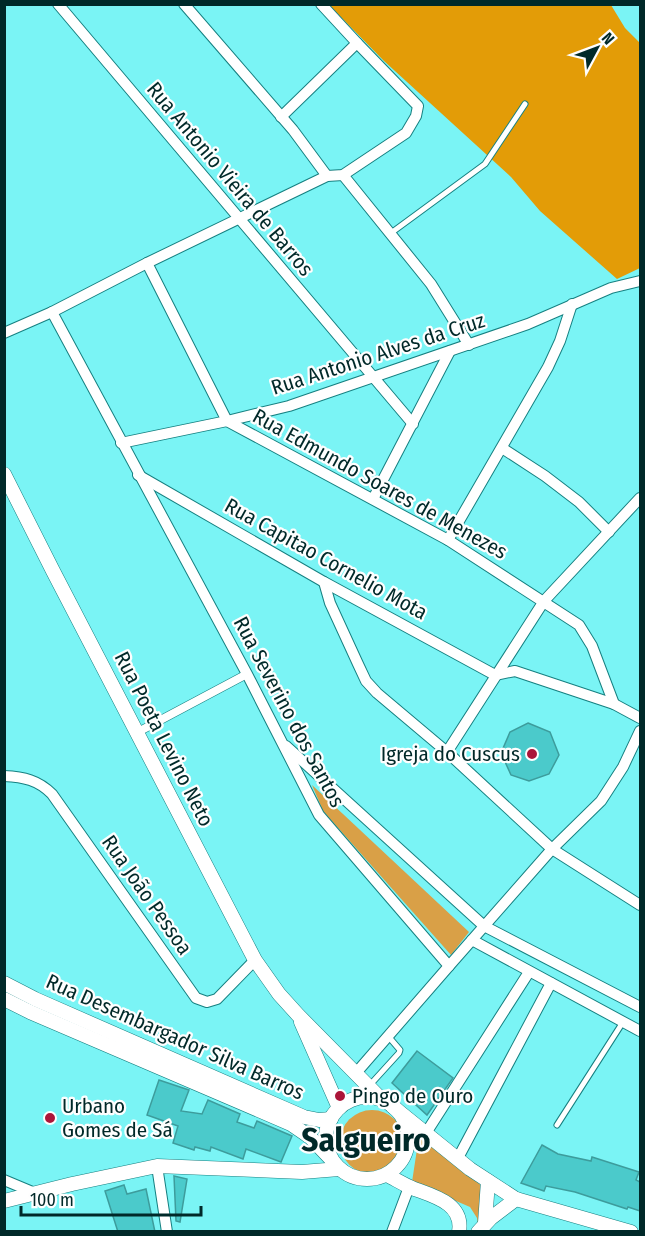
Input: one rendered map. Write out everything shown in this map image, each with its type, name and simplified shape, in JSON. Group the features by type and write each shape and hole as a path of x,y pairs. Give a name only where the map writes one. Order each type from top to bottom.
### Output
{"main road":[{"name":"Rua Poeta Levino Neto","path":"4,474 255,960 279,994 298,1015 386,1102"},
{"name":"Rua Desembargador Silva Barros","path":"4,983 32,1006"},
{"name":"Rua Desembargador Silva Barros","path":"4,999 32,1006 205,1080 304,1117 319,1120 335,1113"},
{"name":"Rua Poeta Levino Neto","path":"298,1015 335,1113"},
{"name":"Rua Desembargador Silva Barros","path":"205,1080 291,1124 310,1137 334,1163"},
{"path":"386,1102 401,1116 407,1128 408,1142 401,1161 387,1175 374,1179 349,1176 334,1163 326,1145 326,1131 335,1113 351,1100 365,1097 386,1102 488,1181 516,1199 599,1227 631,1232"},
{"path":"4,1201 157,1166 302,1172 334,1163"},
{"path":"387,1175 409,1187 444,1200 459,1218 459,1232"},
{"path":"482,1227 488,1181"},
{"path":"482,1227 516,1199"}],"street":[{"name":"Rua Antonio Vieira de Barros","path":"58,4 413,424"},
{"path":"184,4 281,117 327,176"},
{"path":"4,333 52,312 237,218 327,176 343,174 405,133 416,116 418,106 321,4"},
{"path":"281,117 357,43"},
{"path":"343,174 431,284 469,345"},
{"path":"147,263 227,421"},
{"name":"Rua Antonio Alves da Cruz","path":"121,442 289,406 528,324 611,288 640,281"},
{"path":"448,540 548,367 572,304"},
{"name":"Rua Severino dos Santos","path":"52,312 247,674 319,815 449,966"},
{"path":"373,498 450,351"},
{"name":"Rua Edmundo Soares de Menezes","path":"227,421 448,540 579,625 592,646 614,704"},
{"path":"502,448 579,502 609,532"},
{"name":"Rua Capitao Cornelio Mota","path":"138,474 324,582 495,675"},
{"path":"447,752 544,601 640,498"},
{"path":"324,582 330,603 366,681 377,693 447,752 552,849 640,905"},
{"path":"495,675 515,671 614,704 640,717"},
{"path":"138,732 247,674"},
{"path":"356,1072 552,849 601,801 623,767 640,731"},
{"path":"281,742 484,926 640,1006"},
{"name":"Rua João Pessoa","path":"4,776 32,780 52,794 196,998 207,1002 218,999 255,960"},
{"path":"472,940 640,1031"},
{"path":"426,1133 530,972"},
{"path":"458,1158 551,983"},
{"path":"157,1166 167,1232"},
{"path":"4,1180 35,1193"},
{"path":"392,1232 409,1187"}],"lane":[{"path":"391,233 485,164 525,104"},
{"path":"556,1125 622,1022"},
{"path":"369,1086 399,1053 400,1050 388,1036"}],"shaded area":[{"path":"329,5 611,5 625,28 640,43 640,268 617,279 540,211 511,177 384,61"},
{"path":"312,785 469,932 451,955 323,811"},
{"path":"372,1110 384,1112 395,1119 402,1130 404,1142 402,1154 395,1165 384,1172 372,1174 360,1172 349,1165 342,1154 340,1142 342,1130 349,1119 360,1112"},
{"path":"419,1136 482,1186 479,1231 477,1218 470,1207 412,1182"}],"building":[{"path":"528,723 550,732 559,755 549,774 529,781 511,775 501,753 510,732"},
{"path":"417,1051 453,1078 427,1115 392,1083"},
{"path":"159,1080 189,1090 181,1111 202,1114 208,1100 240,1114 237,1122 254,1128 257,1121 292,1136 281,1162 246,1149 243,1159 211,1147 210,1151 195,1147 194,1150 173,1143 178,1126 147,1115"},
{"path":"542,1145 558,1154 591,1161 592,1157 639,1172 636,1180 640,1182 640,1211 575,1192 546,1186 544,1191 521,1183"},
{"path":"174,1176 187,1179 180,1222 176,1221"},
{"path":"124,1185 127,1194 146,1189 155,1232 118,1232 105,1191"}],"place":[{"name":"Igreja do Cuscus","path":"532,754"},
{"name":"Pingo de Ouro","path":"340,1096"},
{"name":"Urbano Gomes de Sá","path":"50,1118"}],"district":[{"name":"Salgueiro","path":"366,1139"}]}
